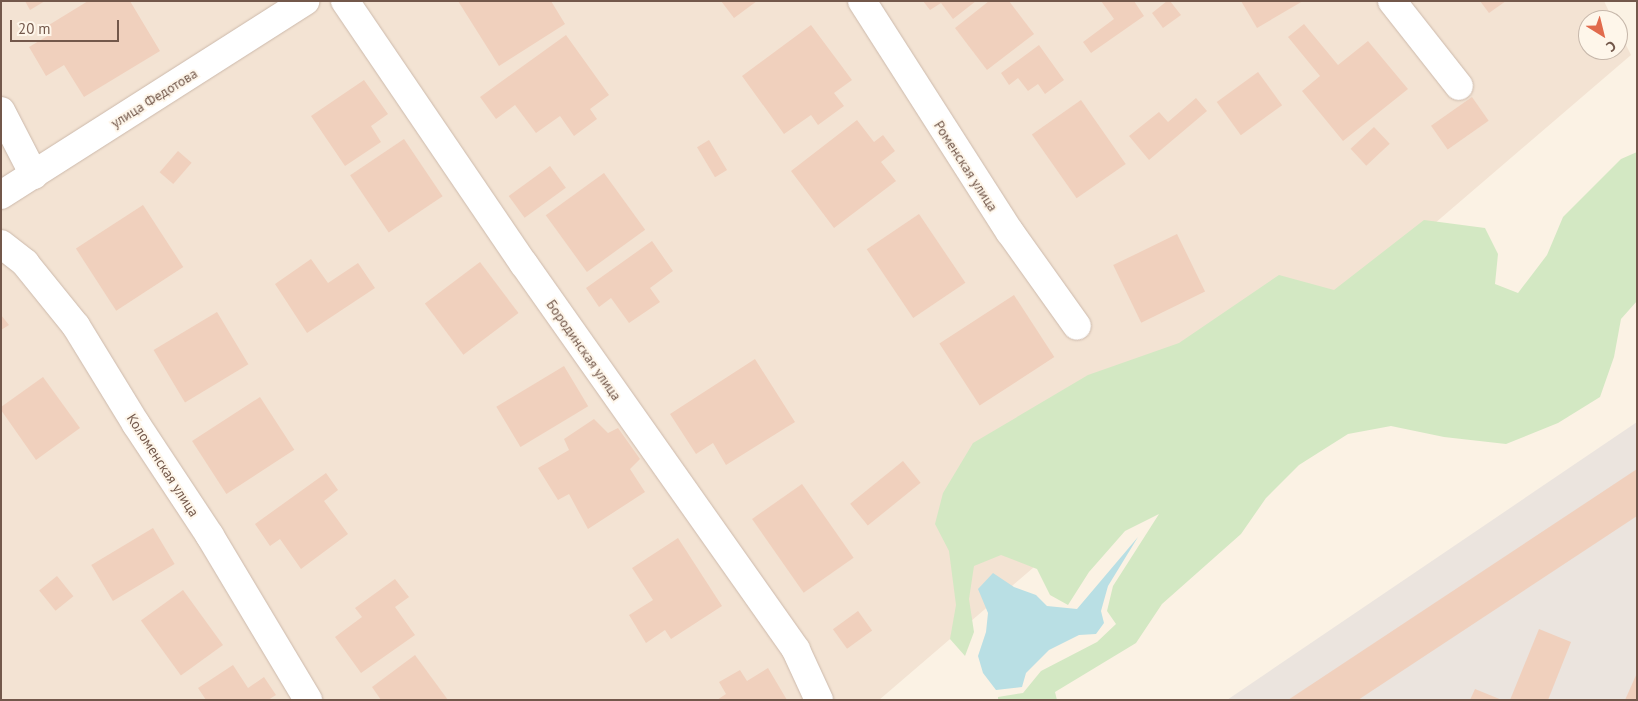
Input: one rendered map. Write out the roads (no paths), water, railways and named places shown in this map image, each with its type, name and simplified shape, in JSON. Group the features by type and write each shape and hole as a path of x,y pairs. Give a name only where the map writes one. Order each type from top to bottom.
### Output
{"street":[{"name":"улица Федотова","path":"1,196 306,1"},
{"name":"Бородинская улица","path":"345,1 524,264 796,650 819,700"},
{"name":"Роменская улица","path":"862,1 1010,232 1077,326"},
{"path":"1392,1 1459,86"},
{"path":"1,111 34,175"},
{"name":"Коломенская улица","path":"1,244 25,263 76,326 136,424 210,536 308,700"}],"water":[{"path":"1138,537 1108,586 1101,611 1104,623 1096,634 1079,635 1049,650 1026,673 1022,687 996,690 983,673 978,656 986,632 988,613 978,589 993,573 1014,587 1036,595 1047,606 1077,609"}]}
